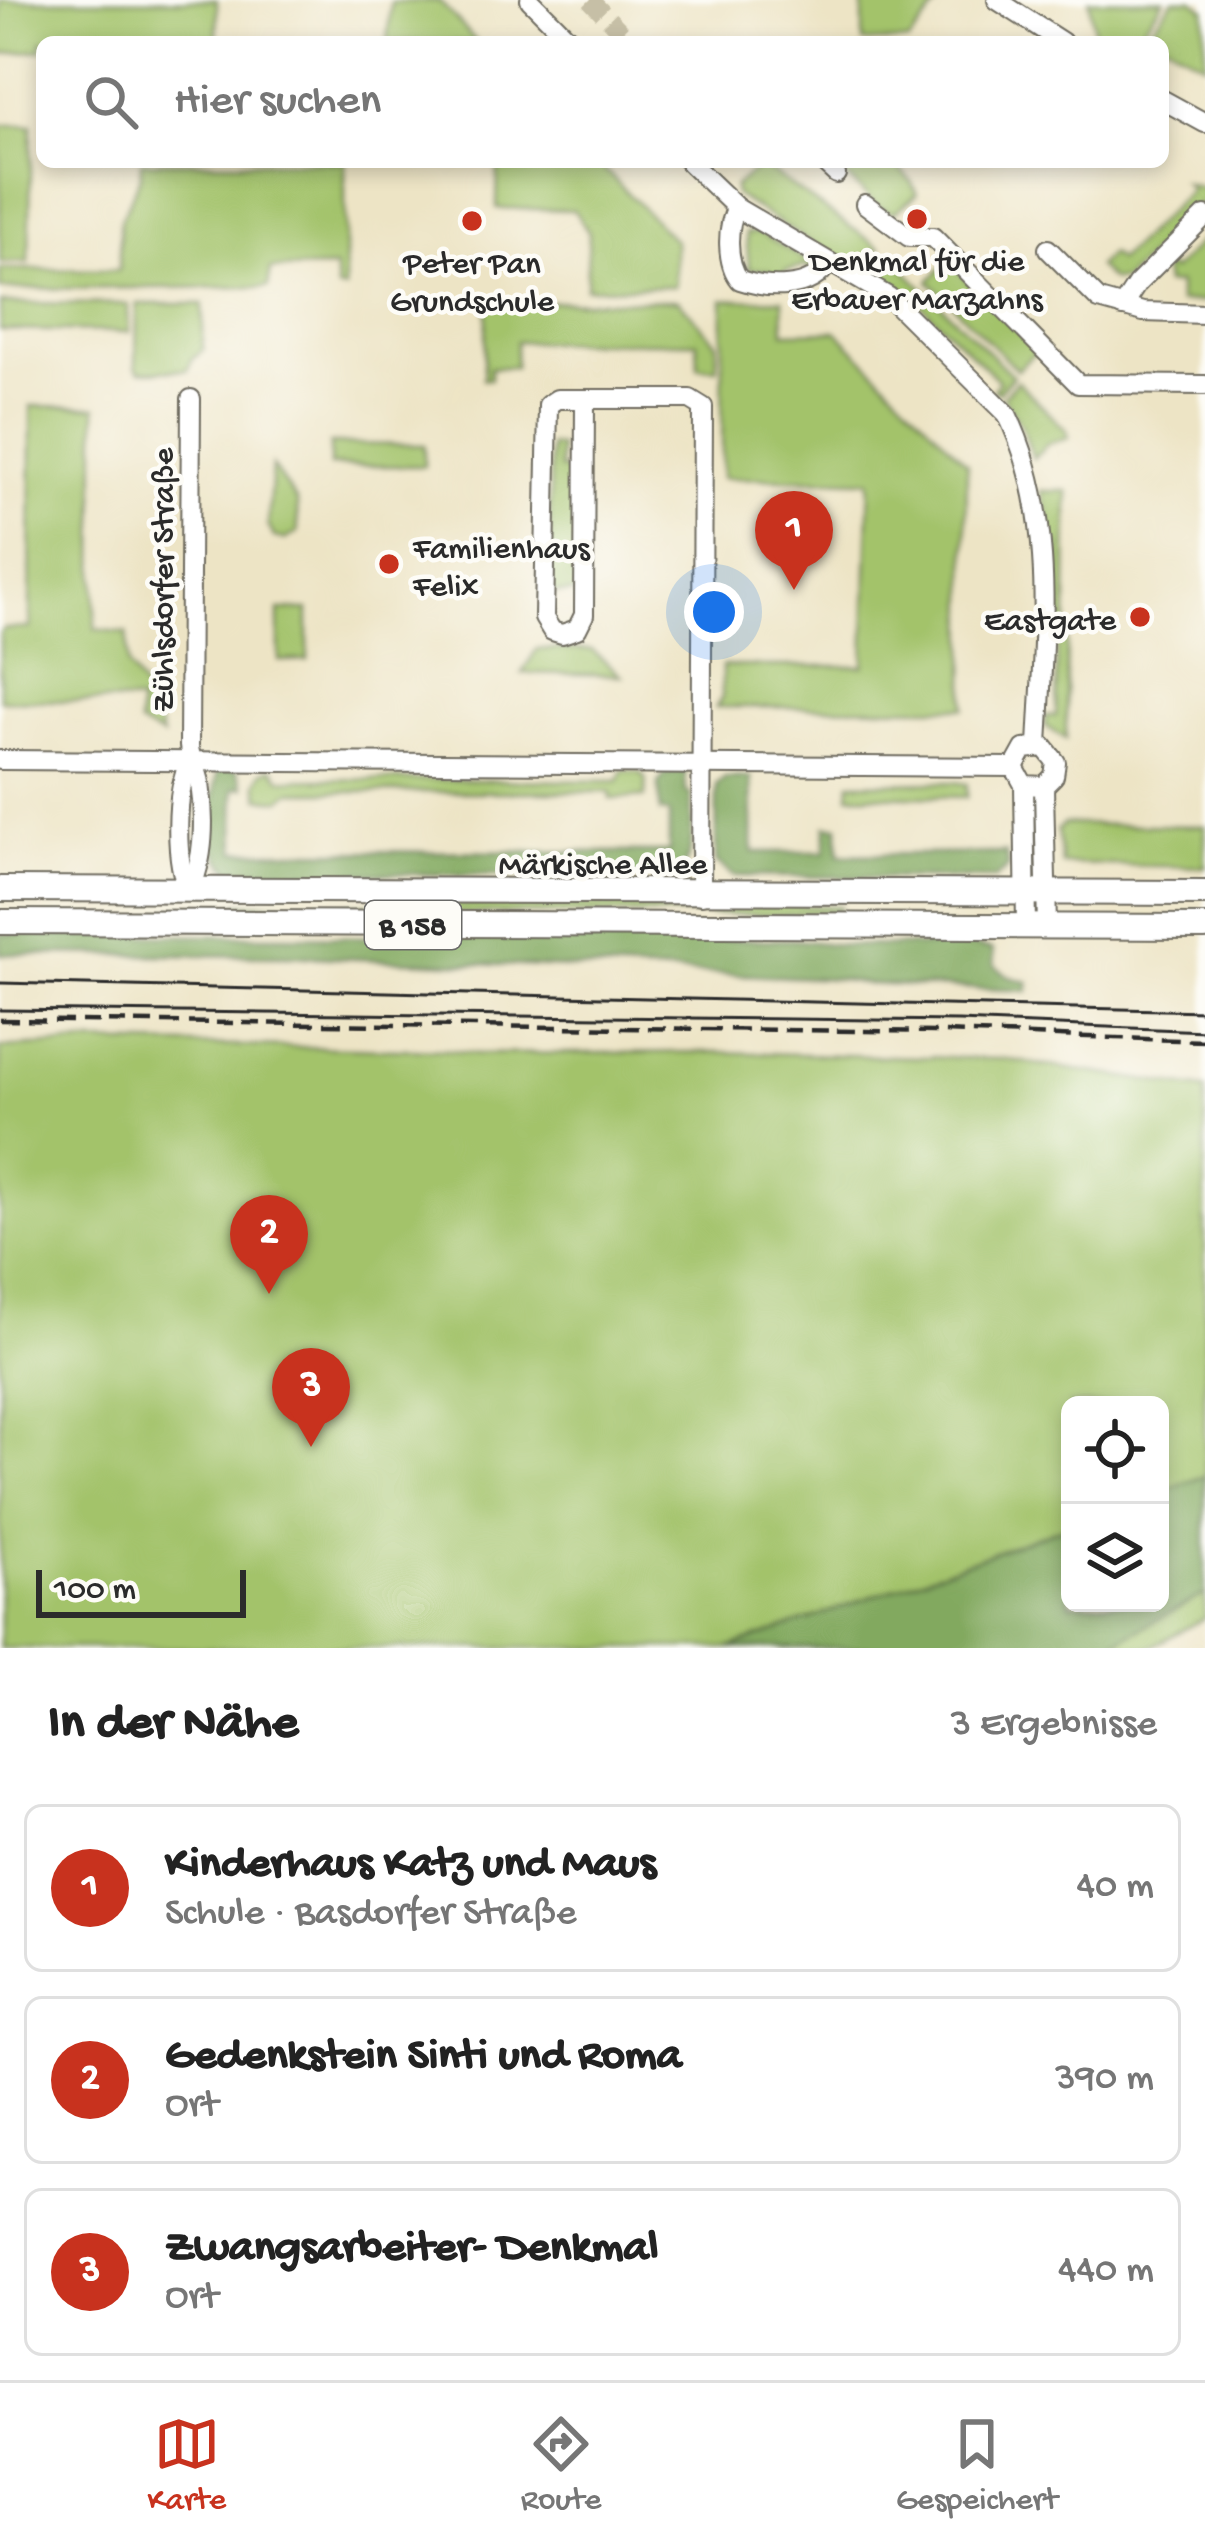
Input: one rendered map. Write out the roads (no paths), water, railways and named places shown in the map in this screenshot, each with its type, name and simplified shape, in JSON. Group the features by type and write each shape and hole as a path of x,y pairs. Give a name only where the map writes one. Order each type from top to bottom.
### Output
{"main road":[{"name":"Märkische Allee","path":"0,890 1205,893"},
{"path":"189,891 190,923"},
{"path":"1076,927 1077,911 1115,909 1128,892"},
{"name":"Märkische Allee","path":"0,922 1205,927"}],"street":[{"path":"530,0 566,36"},
{"path":"997,0 1053,36"},
{"path":"1169,103 1205,123"},
{"path":"695,168 737,208 889,297 1007,414 1042,524 1038,746"},
{"path":"865,204 909,238 933,237 1078,384 1205,385"},
{"path":"737,208 730,219 731,261 740,280 755,285 807,282 828,263"},
{"path":"1122,308 1137,284 1205,216"},
{"path":"1048,249 1099,300 1159,314 1205,314"},
{"name":"Zühlsdorfer Straße","path":"189,891 201,869 200,779 190,761 191,399"},
{"path":"585,399 584,615 577,629 562,634 544,622 548,405 557,399 585,399 690,399 703,407 701,895"},
{"path":"0,760 704,765 1028,779 1054,776 1056,762 1038,746 1019,754 1028,779 1036,928"}],"tunnel":[{"path":"590,0 625,36"}],"tram line":[{"path":"0,983 1205,1011"},
{"path":"0,1010 959,1021 1205,1031"}],"railway":[{"path":"0,1020 943,1032 1205,1041"}],"place":[{"name":"Denkmal für die Erbauer Marzahns","path":"917,219"},
{"name":"Peter Pan Grundschule","path":"472,221"},
{"name":"Familienhaus Felix","path":"389,564"},
{"name":"Kinderhaus Katz und Maus","path":"794,590"},
{"name":"Eastgate","path":"1140,617"},
{"name":"Gedenkstein Sinti und Roma","path":"269,1294"},
{"name":"Zwangsarbeiter- Denkmal","path":"311,1447"}]}
